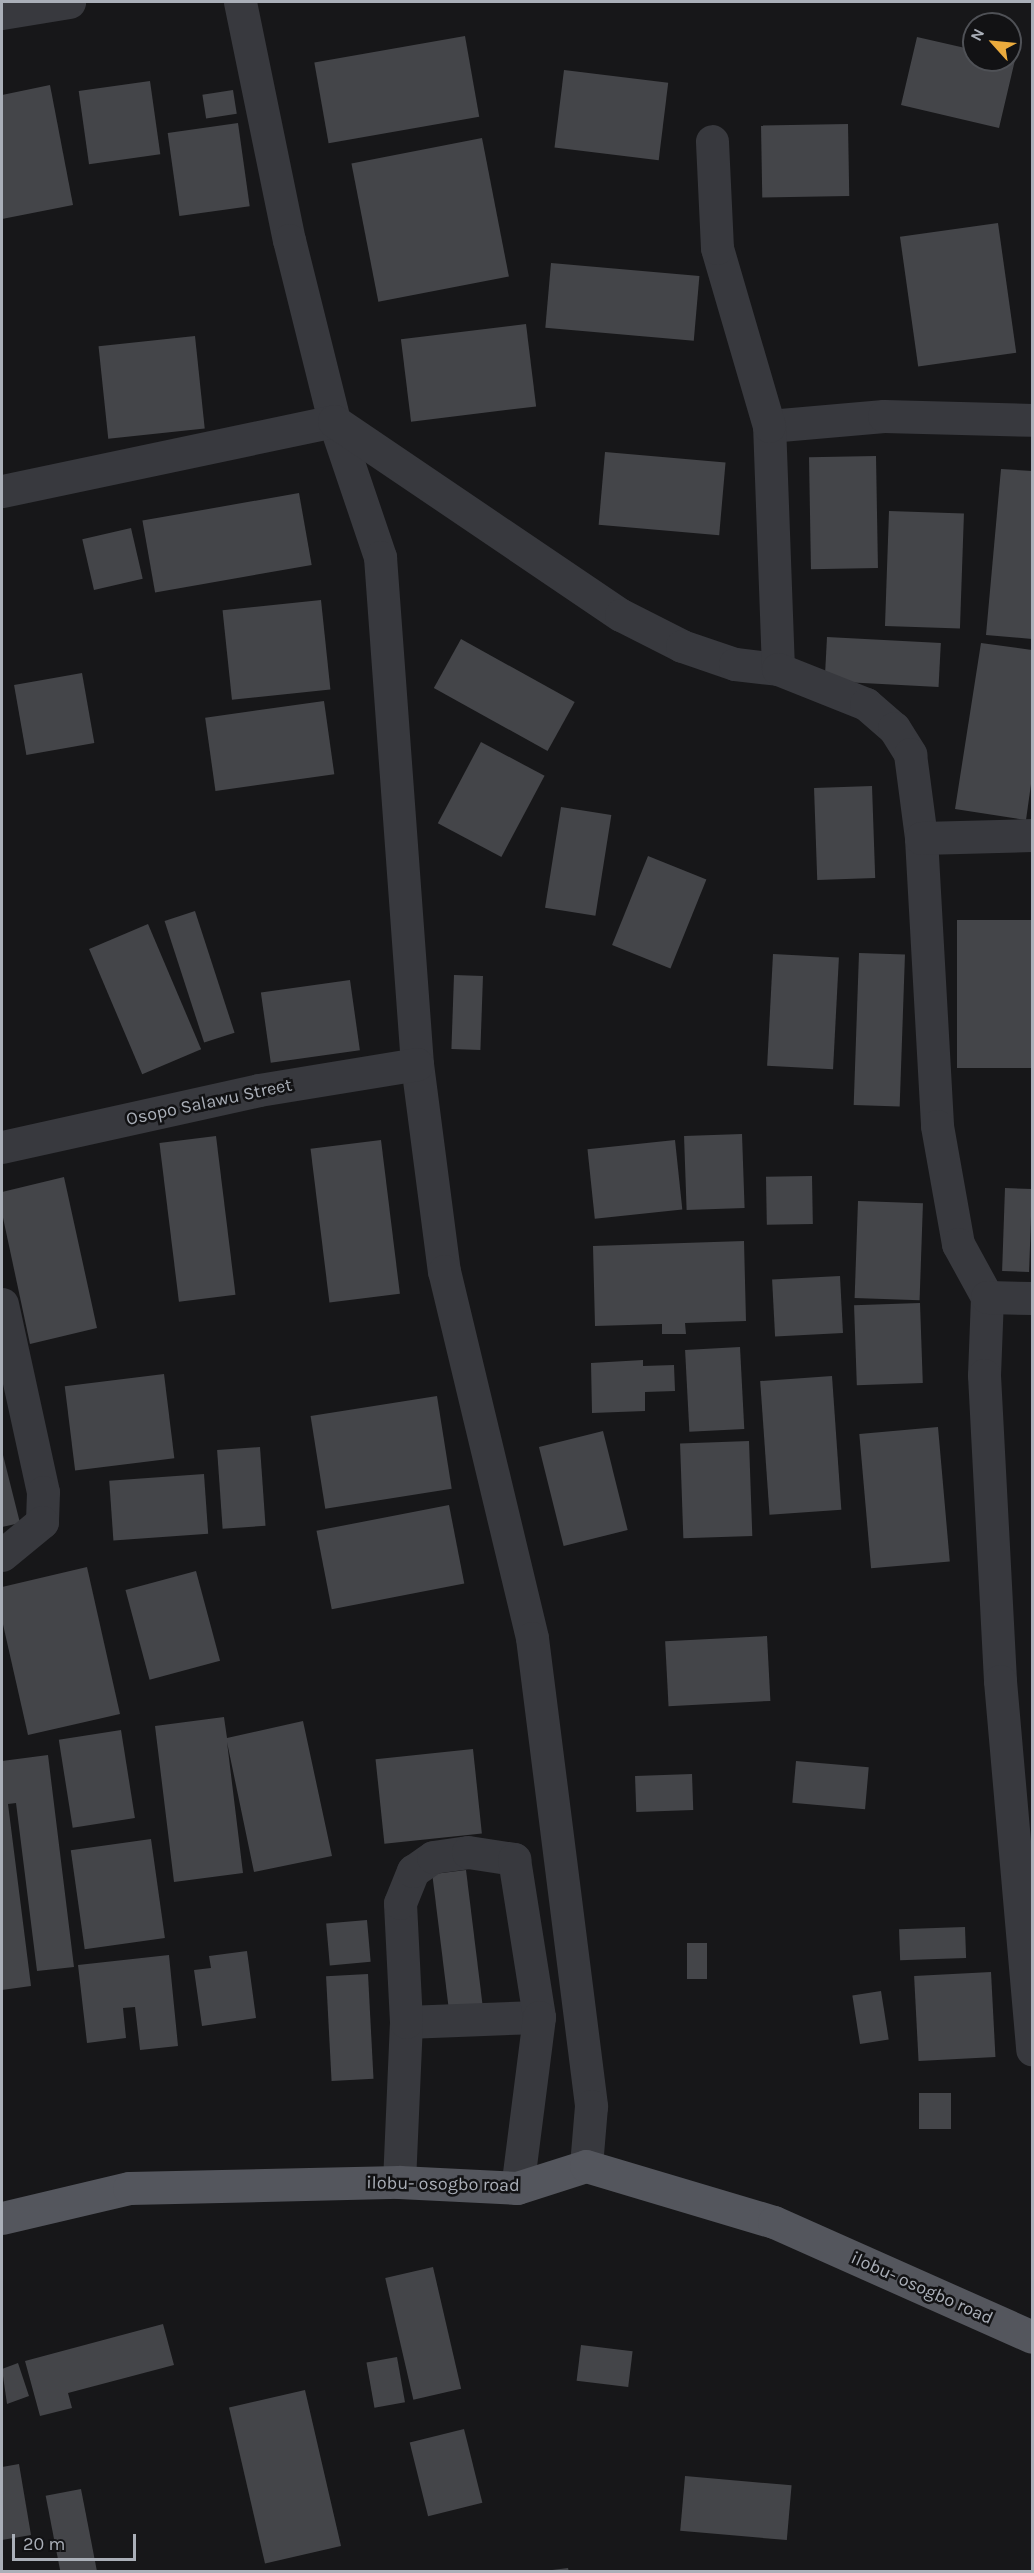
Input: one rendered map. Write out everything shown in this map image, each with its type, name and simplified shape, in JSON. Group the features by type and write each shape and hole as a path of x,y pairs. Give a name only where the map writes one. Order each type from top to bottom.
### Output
{"main road":[{"name":"ilobu- osogbo road","path":"2,2218 129,2188 399,2182 517,2188 586,2166 774,2222 1032,2337"}],"street":[{"path":"2,14 69,2"},
{"path":"240,2 289,240 334,421 380,557 417,1064 444,1271 532,1638 591,2106 586,2166"},
{"path":"712,141 717,248 768,426 778,669"},
{"path":"768,426 884,416 1032,420"},
{"path":"2,491 334,421 621,615 682,646 735,664 778,669 866,704 894,728 910,754 921,838 937,1126 958,1244 987,1297 984,1375 1000,1681 1025,1855 1032,2050"},
{"path":"921,838 1032,835"},
{"name":"Osopo Salawu Street","path":"2,1147 259,1090 417,1064"},
{"path":"987,1297 1032,1298"},
{"path":"2,1304 43,1492 42,1522 2,1555"},
{"path":"399,2182 406,2022 400,1903 413,1871 433,1857 468,1852 514,1859 539,2018 517,2188"},
{"path":"406,2022 539,2018"}],"building":[{"path":"465,36 479,117 329,143 314,63"},
{"path":"917,37 962,47 962,72 1012,72 999,128 901,105"},
{"path":"564,70 668,83 659,160 554,147"},
{"path":"150,81 160,154 89,164 79,91"},
{"path":"50,85 73,205 2,219 2,95"},
{"path":"233,90 237,114 206,119 202,95"},
{"path":"238,123 250,206 179,216 168,133"},
{"path":"848,124 849,196 762,198 761,126"},
{"path":"482,138 509,276 378,302 351,163"},
{"path":"998,223 1016,353 918,367 900,237"},
{"path":"551,263 699,276 694,341 545,328"},
{"path":"526,324 536,406 411,422 401,339"},
{"path":"195,336 205,428 108,439 99,346"},
{"path":"605,452 726,463 719,535 599,525"},
{"path":"876,456 878,568 811,569 809,457"},
{"path":"1001,469 1032,471 1032,639 986,635"},
{"path":"299,493 312,565 155,593 142,521"},
{"path":"889,511 964,514 960,629 885,626"},
{"path":"131,528 143,579 94,590 82,539"},
{"path":"321,600 330,690 232,700 223,610"},
{"path":"827,637 941,643 939,687 825,681"},
{"path":"461,639 575,702 548,751 434,688"},
{"path":"981,643 1032,650 1032,777 1026,820 955,809"},
{"path":"82,673 94,743 26,755 14,685"},
{"path":"324,701 334,774 215,791 205,718"},
{"path":"481,742 545,776 501,857 438,823"},
{"path":"872,786 875,878 817,880 814,788"},
{"path":"561,807 611,815 595,916 545,908"},
{"path":"648,856 706,880 670,969 612,945"},
{"path":"195,911 235,1033 204,1043 165,921"},
{"path":"957,920 1032,920 1032,1068 957,1068"},
{"path":"148,924 201,1049 142,1074 89,949"},
{"path":"859,953 905,955 900,1107 854,1105"},
{"path":"773,954 839,957 833,1069 767,1066"},
{"path":"454,975 483,976 480,1050 451,1049"},
{"path":"350,980 360,1050 271,1063 261,993"},
{"path":"742,1134 745,1208 687,1210 684,1136"},
{"path":"216,1136 235,1295 179,1302 159,1143"},
{"path":"381,1140 400,1294 329,1302 311,1149"},
{"path":"675,1140 682,1210 595,1219 587,1149"},
{"path":"812,1176 813,1224 767,1225 766,1177"},
{"path":"64,1177 97,1328 30,1344 2,1213 2,1192"},
{"path":"1005,1188 1032,1189 1029,1272 1002,1271"},
{"path":"858,1201 923,1203 920,1300 855,1298"},
{"path":"744,1241 746,1321 685,1323 686,1334 662,1334 662,1324 595,1326 593,1246"},
{"path":"840,1276 843,1333 775,1336 772,1280"},
{"path":"920,1303 923,1383 857,1385 854,1305"},
{"path":"740,1347 744,1429 689,1432 685,1350"},
{"path":"643,1360 643,1366 674,1365 675,1391 645,1392 645,1411 592,1413 591,1363"},
{"path":"164,1374 174,1458 75,1471 65,1386"},
{"path":"832,1376 841,1510 770,1515 760,1381"},
{"path":"437,1396 452,1489 325,1509 311,1416"},
{"path":"938,1427 950,1561 871,1568 859,1434"},
{"path":"603,1431 628,1530 564,1546 539,1447"},
{"path":"749,1441 752,1536 683,1538 680,1443"},
{"path":"260,1447 266,1526 223,1529 217,1450"},
{"path":"2,1451 20,1523 2,1527"},
{"path":"204,1474 208,1534 113,1540 109,1481"},
{"path":"449,1505 464,1584 332,1609 316,1531"},
{"path":"87,1567 120,1714 28,1735 2,1620 2,1587"},
{"path":"196,1571 220,1661 150,1680 125,1590"},
{"path":"767,1636 770,1701 669,1706 665,1641"},
{"path":"224,1717 227,1738 303,1721 332,1856 254,1872 227,1742 243,1873 174,1882 155,1726"},
{"path":"121,1730 135,1818 73,1828 59,1740"},
{"path":"473,1749 482,1834 384,1844 376,1759"},
{"path":"48,1755 74,1967 37,1971 16,1803 8,1804 31,1986 2,1990 2,1761"},
{"path":"796,1761 869,1767 865,1809 792,1803"},
{"path":"692,1774 693,1810 636,1812 635,1776"},
{"path":"151,1839 165,1938 85,1949 71,1850"},
{"path":"466,1870 482,2004 449,2008 432,1874"},
{"path":"367,1920 371,1962 330,1965 326,1924"},
{"path":"965,1927 966,1958 900,1960 899,1929"},
{"path":"687,1943 707,1943 707,1979 687,1979"},
{"path":"247,1951 256,2018 202,2026 194,1970 211,1968 209,1956"},
{"path":"169,1955 178,2046 140,2050 135,2007 123,2008 126,2038 87,2043 78,1965"},
{"path":"991,1972 995,2057 919,2061 914,1976"},
{"path":"368,1974 373,2079 332,2081 326,1976"},
{"path":"881,1991 889,2039 860,2044 852,1996"},
{"path":"919,2093 951,2093 951,2129 919,2129"},
{"path":"433,2267 461,2389 413,2400 385,2278"},
{"path":"163,2324 174,2365 68,2393 72,2408 40,2416 25,2361"},
{"path":"581,2345 633,2351 628,2387 577,2381"},
{"path":"397,2357 405,2402 374,2408 366,2362"},
{"path":"18,2363 29,2396 7,2404 2,2369"},
{"path":"305,2390 341,2546 265,2563 229,2408"},
{"path":"464,2429 482,2503 428,2516 410,2443"},
{"path":"19,2464 31,2535 2,2540 2,2467"},
{"path":"685,2476 792,2485 787,2540 680,2531"},
{"path":"81,2489 97,2572 60,2572 46,2496"},
{"path":"568,2568 569,2572 552,2572 552,2570"}]}
